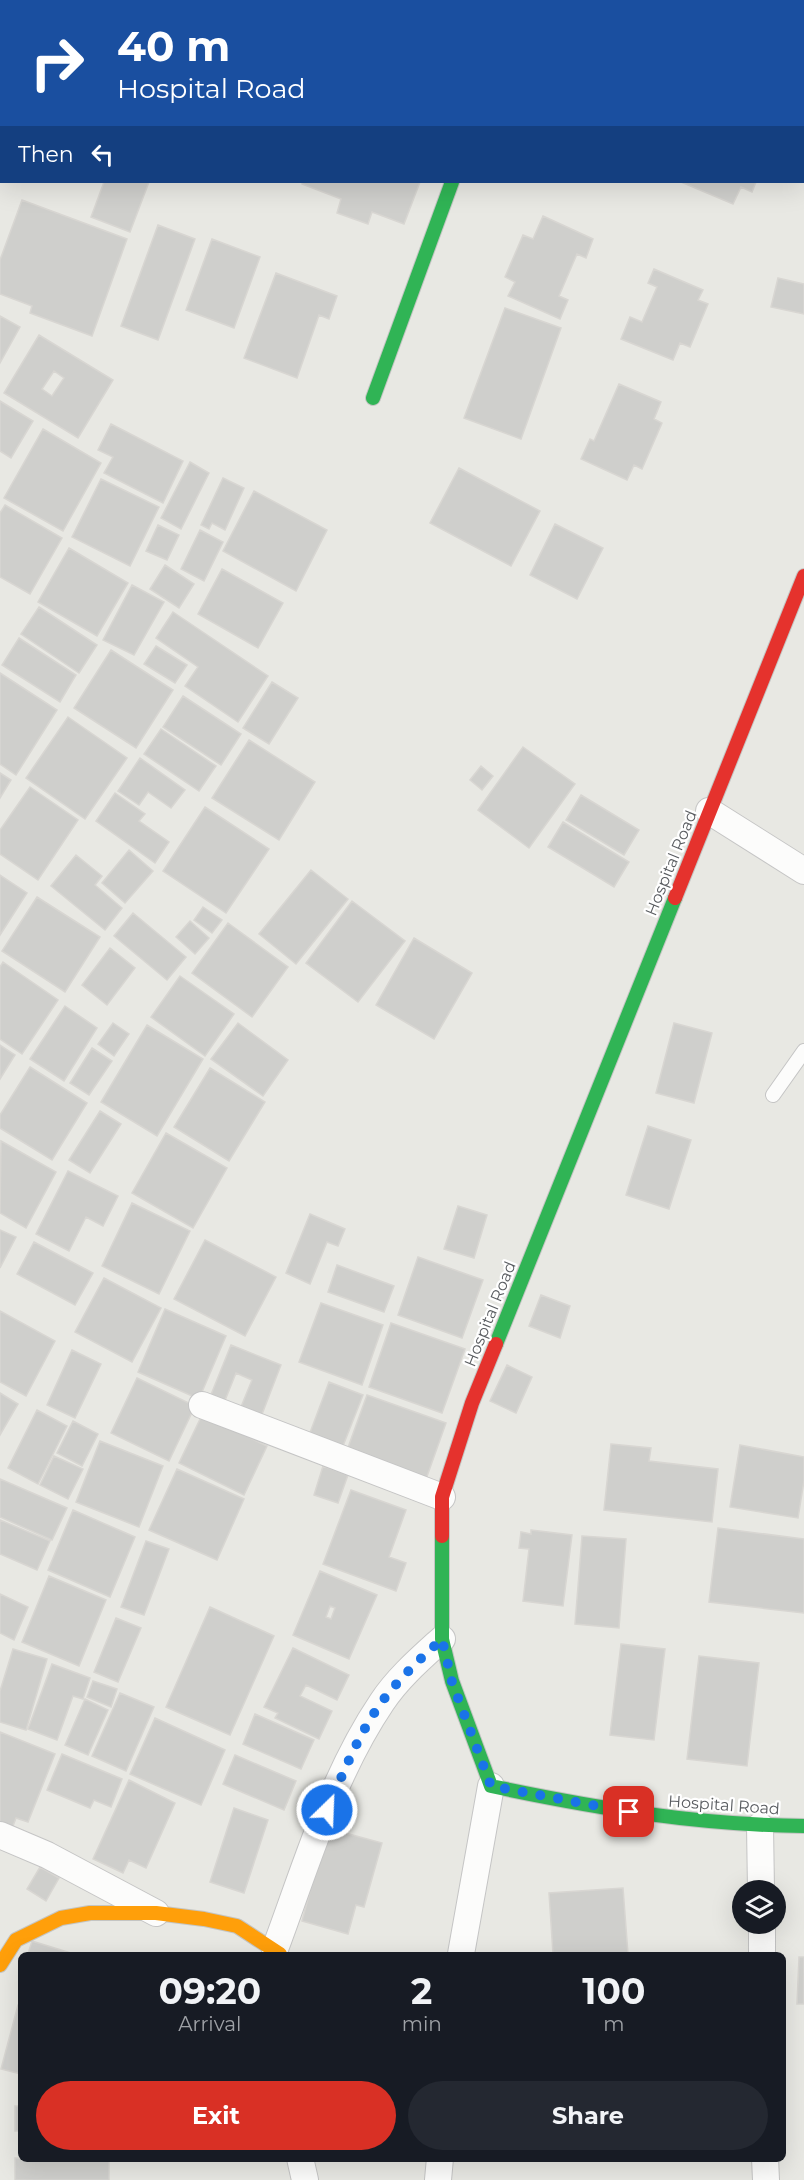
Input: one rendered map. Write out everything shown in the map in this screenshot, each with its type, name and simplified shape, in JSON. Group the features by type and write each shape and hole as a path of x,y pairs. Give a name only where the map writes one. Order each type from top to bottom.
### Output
{"street":[{"path":"373,398 452,183"},
{"name":"Hospital Road","path":"804,576 472,1402 442,1497 442,1639 452,1682 491,1786 650,1815 760,1826 804,1826"},
{"path":"709,811 804,871"},
{"path":"202,1405 442,1497"},
{"path":"0,1965 16,1940 61,1918 90,1913 156,1913 237,1926 278,1952 327,1810 354,1748 383,1701 410,1668 442,1639"},
{"path":"461,1952 491,1786"},
{"path":"760,1826 761,1880"},
{"path":"0,1835 47,1855 156,1913"},
{"path":"762,1934 762,1952"},
{"path":"300,2162 305,2180"},
{"path":"438,2180 440,2162"},
{"path":"765,2162 766,2180"}],"lane":[{"path":"773,1095 804,1051"}],"building":[{"path":"104,183 149,183 130,232 91,217"},
{"path":"420,183 404,224 372,212 368,224 337,213 341,199 302,184"},
{"path":"683,183 756,183 752,192 741,187 733,204"},
{"path":"22,200 127,239 92,336 30,313 32,306 0,294 0,260"},
{"path":"543,216 593,239 586,258 577,254 559,296 568,300 560,319 508,296 515,282 505,277 523,235 533,239"},
{"path":"158,225 195,239 158,340 121,326"},
{"path":"212,239 260,257 234,328 186,310"},
{"path":"654,269 703,290 698,300 708,304 690,347 680,343 673,360 621,339 630,317 642,322 657,287 648,283"},
{"path":"276,273 337,296 329,319 319,315 297,378 244,358"},
{"path":"778,278 804,284 804,314 771,307"},
{"path":"505,308 561,328 521,439 464,418"},
{"path":"0,316 20,327 0,363"},
{"path":"39,335 113,380 78,438 4,393","holes":["54,371 64,378 52,396 42,389"]},
{"path":"619,384 661,402 654,419 662,423 642,469 634,465 627,480 581,459 590,439 594,441"},
{"path":"0,401 33,421 11,458 0,451"},
{"path":"111,424 183,461 163,503 104,473 113,457 98,450"},
{"path":"43,429 101,463 63,531 4,498"},
{"path":"190,462 209,473 181,529 161,518"},
{"path":"459,468 540,511 511,566 430,523"},
{"path":"223,478 244,488 225,530 212,523 209,529 201,525"},
{"path":"101,479 159,507 130,566 72,537"},
{"path":"254,491 327,530 296,591 223,551"},
{"path":"5,505 62,538 30,594 0,577 0,513"},
{"path":"555,524 603,548 577,599 530,575"},
{"path":"158,525 179,535 167,560 146,551"},
{"path":"200,530 223,542 204,581 181,569"},
{"path":"69,548 128,583 97,636 38,602"},
{"path":"165,565 194,584 179,608 150,589"},
{"path":"222,569 283,603 258,648 198,614"},
{"path":"132,585 164,602 134,655 103,640"},
{"path":"39,607 97,645 79,673 21,634"},
{"path":"173,612 268,676 238,722 185,686 198,667 156,638"},
{"path":"19,638 76,675 60,702 2,665"},
{"path":"156,646 187,665 175,683 144,664"},
{"path":"111,650 173,690 136,748 74,708"},
{"path":"0,673 57,710 16,775 0,764"},
{"path":"272,682 298,698 269,744 243,728"},
{"path":"183,696 241,734 221,765 163,727"},
{"path":"68,717 127,758 85,819 26,778"},
{"path":"161,729 216,766 199,791 144,754"},
{"path":"249,740 315,782 279,840 212,798"},
{"path":"523,747 575,784 529,848 478,810"},
{"path":"140,758 185,790 171,808 148,792 139,805 118,791"},
{"path":"481,766 493,776 482,790 470,780"},
{"path":"0,773 11,780 0,798"},
{"path":"30,787 78,820 38,880 0,854 0,830"},
{"path":"115,793 145,814 139,821 169,842 155,863 96,821"},
{"path":"581,795 639,830 624,855 566,820"},
{"path":"205,807 269,849 226,913 163,871"},
{"path":"563,822 629,862 614,887 548,847"},
{"path":"129,850 153,871 125,903 102,883"},
{"path":"76,855 102,876 95,885 122,908 105,930 51,886"},
{"path":"311,870 348,899 296,964 259,934"},
{"path":"0,875 27,893 0,935"},
{"path":"37,897 100,937 65,992 2,951"},
{"path":"352,901 405,941 358,1002 306,963"},
{"path":"203,907 222,920 212,933 194,920"},
{"path":"133,913 186,957 167,980 114,936"},
{"path":"190,921 209,938 195,954 176,937"},
{"path":"228,923 288,967 252,1017 192,973"},
{"path":"414,938 472,973 434,1039 376,1005"},
{"path":"110,948 135,968 107,1005 82,985"},
{"path":"3,962 58,1000 22,1054 0,1039 0,967"},
{"path":"180,976 234,1014 205,1056 151,1017"},
{"path":"65,1006 97,1028 64,1081 30,1059"},
{"path":"113,1023 129,1034 114,1056 98,1044"},
{"path":"238,1023 288,1060 263,1096 211,1059"},
{"path":"674,1023 712,1033 694,1103 656,1093"},
{"path":"147,1025 203,1059 157,1136 101,1102"},
{"path":"0,1045 15,1055 0,1079"},
{"path":"92,1048 112,1061 89,1095 70,1083"},
{"path":"30,1067 87,1103 52,1160 0,1128 0,1115"},
{"path":"210,1068 265,1102 229,1161 174,1127"},
{"path":"100,1111 121,1124 90,1173 69,1160"},
{"path":"648,1126 691,1140 669,1209 626,1195"},
{"path":"166,1133 227,1168 193,1228 132,1193"},
{"path":"1,1141 56,1172 26,1228 0,1213"},
{"path":"68,1171 118,1196 103,1226 86,1217 69,1251 36,1234"},
{"path":"132,1203 190,1231 159,1294 102,1266"},
{"path":"458,1206 487,1215 474,1258 444,1249"},
{"path":"310,1214 345,1229 338,1246 327,1242 310,1284 286,1273"},
{"path":"0,1230 16,1237 0,1268"},
{"path":"205,1240 276,1277 245,1336 174,1299"},
{"path":"34,1242 93,1273 75,1305 17,1274"},
{"path":"418,1257 483,1280 462,1338 398,1315"},
{"path":"337,1265 394,1286 384,1312 328,1292"},
{"path":"104,1278 161,1308 132,1362 75,1332"},
{"path":"541,1295 570,1306 560,1338 529,1326"},
{"path":"321,1303 383,1325 362,1385 299,1362"},
{"path":"165,1309 226,1336 199,1399 138,1372"},
{"path":"0,1311 55,1341 26,1396 0,1382"},
{"path":"391,1323 465,1349 442,1413 369,1387"},
{"path":"231,1345 281,1365 259,1422 238,1414 252,1380 236,1373 222,1408 208,1402"},
{"path":"72,1350 101,1364 75,1418 47,1405"},
{"path":"507,1365 532,1377 516,1413 490,1401"},
{"path":"137,1378 195,1406 169,1461 111,1433"},
{"path":"329,1382 363,1395 341,1451 308,1438"},
{"path":"0,1393 18,1404 0,1435"},
{"path":"367,1395 446,1423 425,1482 346,1453"},
{"path":"37,1410 67,1426 38,1484 8,1468"},
{"path":"202,1415 267,1446 244,1495 179,1463"},
{"path":"73,1421 98,1434 82,1466 57,1453"},
{"path":"100,1441 163,1466 139,1527 76,1502"},
{"path":"611,1444 651,1448 649,1461 718,1469 712,1522 604,1510"},
{"path":"740,1445 804,1457 804,1481 798,1518 730,1507"},
{"path":"54,1456 83,1469 68,1499 40,1485"},
{"path":"323,1466 348,1475 338,1503 314,1495"},
{"path":"177,1469 244,1499 217,1560 149,1530"},
{"path":"0,1479 67,1508 52,1540 0,1517"},
{"path":"351,1490 406,1510 389,1557 406,1563 396,1591 323,1564"},
{"path":"73,1510 135,1537 110,1597 48,1570"},
{"path":"0,1520 50,1541 37,1570 0,1554"},
{"path":"718,1528 804,1539 804,1613 709,1602"},
{"path":"531,1530 572,1535 563,1606 523,1601 529,1549 519,1548 521,1532 531,1534"},
{"path":"582,1536 626,1539 619,1628 575,1624"},
{"path":"146,1541 169,1549 144,1615 121,1607"},
{"path":"320,1571 377,1595 349,1659 293,1635","holes":["330,1606 335,1608 331,1619 326,1617"]},
{"path":"49,1576 106,1600 79,1666 22,1642"},
{"path":"0,1594 28,1607 14,1640 0,1633"},
{"path":"210,1607 274,1636 230,1735 166,1707"},
{"path":"116,1618 141,1628 118,1682 94,1672"},
{"path":"621,1644 665,1649 654,1740 610,1735"},
{"path":"293,1648 349,1675 337,1700 306,1685 300,1696 332,1711 319,1739 275,1718 278,1713 264,1707"},
{"path":"13,1649 47,1659 26,1730 0,1722 0,1691"},
{"path":"699,1656 759,1663 747,1766 687,1759"},
{"path":"52,1664 90,1678 83,1699 73,1696 57,1740 28,1729"},
{"path":"93,1681 117,1689 111,1707 87,1697"},
{"path":"120,1693 154,1707 126,1771 92,1756"},
{"path":"85,1699 108,1710 88,1755 65,1745"},
{"path":"255,1714 314,1740 301,1769 243,1744"},
{"path":"155,1718 225,1750 201,1805 130,1774"},
{"path":"0,1732 55,1754 28,1822 16,1818 10,1834 0,1830"},
{"path":"62,1754 122,1779 111,1807 94,1800 90,1808 47,1790"},
{"path":"235,1755 296,1781 284,1810 223,1784"},
{"path":"129,1780 175,1803 146,1868 129,1860 123,1873 93,1859"},
{"path":"234,1808 268,1820 244,1893 210,1882"},
{"path":"327,1828 382,1843 364,1907 356,1905 348,1934 302,1921"},
{"path":"40,1867 59,1878 46,1901 27,1889"},
{"path":"623,1888 628,1952 553,1952 549,1893"},
{"path":"32,1941 68,1952 29,1952"},
{"path":"799,1957 804,1957 804,2004 797,2004"},
{"path":"18,2005 18,2073 1,2069"},
{"path":"15,2106 18,2106 18,2131 15,2131"},
{"path":"15,2158 18,2158 18,2162 109,2162 109,2180 15,2180"}],"traffic: fast":[{"path":"373,398 452,183"},
{"path":"496,1344 675,898"},
{"path":"442,1536 442,1639 452,1681 491,1786 686,1819 804,1826"}],"traffic: slow":[{"path":"0,1965 16,1940 61,1918 90,1913 156,1913 204,1919 237,1926 277,1952"}],"traffic: jam":[{"path":"675,898 804,576"},
{"path":"442,1536 442,1497 472,1403 496,1344"}],"route":[{"path":"327,1810 354,1748 383,1701 410,1668 442,1639 452,1682 491,1786 629,1812"}]}
